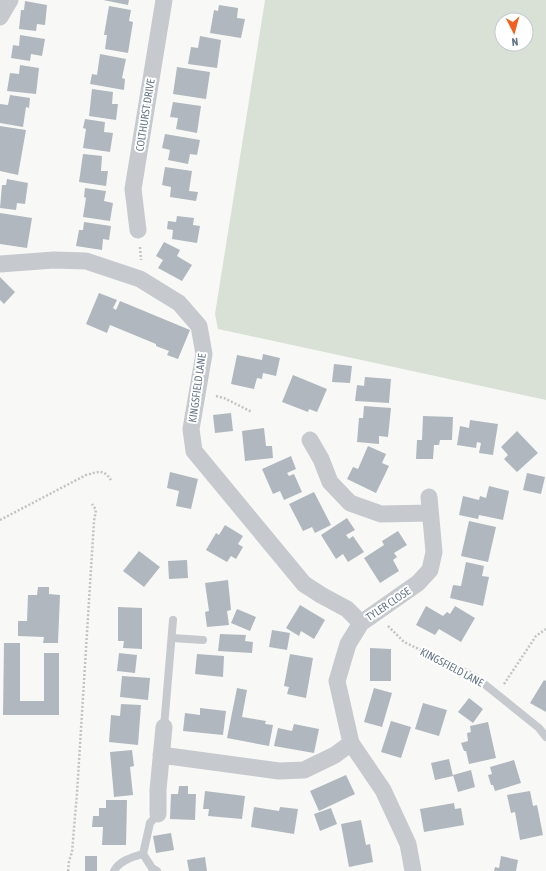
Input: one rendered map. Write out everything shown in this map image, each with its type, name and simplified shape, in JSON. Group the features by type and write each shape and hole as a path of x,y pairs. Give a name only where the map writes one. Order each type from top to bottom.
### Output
{"street":[{"path":"0,17 10,0"},
{"name":"COLTHURST DRIVE","path":"138,230 133,189 164,0"},
{"name":"KINGSFIELD LANE","path":"0,264 54,260 86,260 140,279 179,303 200,326 204,354 191,429 194,450 304,584 347,609 368,618"},
{"name":"TYLER CLOSE","path":"310,440 321,459 330,482 350,503 381,514 429,505 434,552 430,570 418,584 368,618 348,644 337,682 351,743 383,790 408,844 414,871"},
{"path":"158,814 158,790 164,727"},
{"path":"161,755 279,771 304,770 335,755 351,743"}],"lane":[{"path":"164,727 173,620"},
{"path":"172,638 203,640"},
{"name":"KINGSFIELD LANE","path":"453,666 478,679 538,728 546,737"},
{"path":"157,871 152,868 143,854 150,823 158,814"},
{"path":"114,871 116,866 129,858 143,854"}],"path":[{"path":"138,230 141,254 140,279"},
{"path":"198,391 224,398 252,412"},
{"path":"0,520 86,475 100,471 107,473 111,480"},
{"path":"68,871 72,852 77,793 94,521 96,510 92,504"},
{"name":"KINGSFIELD LANE","path":"368,618 404,642 453,666"},
{"path":"497,694 536,636 546,629"}],"shaded area":[{"path":"265,0 546,0 546,400 218,329 215,314"}],"building":[{"path":"103,0 129,0 128,5"},
{"path":"25,1 47,5 45,25 37,24 36,31 19,29 21,10 24,10"},
{"path":"219,5 238,8 237,18 245,19 241,38 210,33 214,10 218,11"},
{"path":"109,6 131,10 129,21 133,22 128,53 105,49 107,35 104,35"},
{"path":"20,35 45,39 42,56 31,54 30,61 11,58 13,45 19,46"},
{"path":"200,36 221,40 217,68 188,64 191,47 198,48"},
{"path":"100,54 126,59 122,78 125,79 124,90 90,84 92,74 97,75"},
{"path":"20,65 39,68 36,94 7,91 10,73 19,74"},
{"path":"177,67 210,72 206,99 173,94"},
{"path":"92,89 113,92 112,104 118,104 116,120 89,116"},
{"path":"10,95 30,98 29,108 26,107 23,127 0,123 0,104 8,105"},
{"path":"173,102 201,106 197,133 176,129 178,118 170,117"},
{"path":"85,119 105,122 104,132 113,133 110,152 83,148 86,129 83,128"},
{"path":"0,126 26,130 18,175 0,171"},
{"path":"165,134 200,140 197,155 190,154 188,164 168,160 170,150 162,148"},
{"path":"83,154 102,156 101,171 108,171 106,186 79,182"},
{"path":"165,167 192,171 189,191 198,192 196,201 170,197 171,187 162,185"},
{"path":"7,179 28,183 25,204 17,203 16,210 0,208 2,185 6,185"},
{"path":"85,188 106,191 104,201 113,203 110,221 83,217 86,198 84,197"},
{"path":"0,213 32,218 27,248 0,244"},
{"path":"177,216 194,218 193,225 200,226 197,243 172,239 173,230 167,229 168,221 176,222"},
{"path":"84,222 111,226 109,240 103,239 102,250 76,246 79,230 83,230"},
{"path":"164,242 180,250 177,256 192,265 182,281 158,268 163,260 156,256"},
{"path":"0,277 15,292 4,304 0,300"},
{"path":"99,293 117,300 113,308 116,310 120,301 190,330 178,359 167,355 169,351 156,346 156,344 110,325 107,333 86,324"},
{"path":"263,354 280,358 276,376 263,373 262,379 257,378 254,389 231,384 237,355 262,360"},
{"path":"334,364 352,366 350,383 332,382"},
{"path":"293,375 327,389 317,412 309,409 308,412 282,402"},
{"path":"365,377 391,379 389,403 355,401 357,385 364,386"},
{"path":"364,406 391,408 388,437 379,436 379,444 357,442 359,418 363,418"},
{"path":"231,413 233,431 215,433 213,415"},
{"path":"423,416 453,417 452,440 440,440 439,445 434,445 433,459 416,459 417,440 422,440"},
{"path":"470,420 498,424 493,455 479,453 481,443 477,442 476,448 457,445 460,426 469,428"},
{"path":"264,428 266,446 272,446 273,458 245,461 242,431"},
{"path":"517,431 538,453 517,472 504,459 508,455 501,447"},
{"path":"368,446 386,454 382,463 389,466 376,493 347,479 353,467 358,469"},
{"path":"291,456 296,469 287,473 289,476 294,474 302,492 284,500 280,491 273,494 262,469"},
{"path":"170,472 198,479 191,509 176,506 179,491 167,488"},
{"path":"527,473 545,477 541,494 523,490"},
{"path":"489,486 509,491 503,520 479,515 478,519 459,515 463,496 479,500 480,496 486,498"},
{"path":"314,492 331,525 315,533 312,527 303,531 289,504"},
{"path":"347,518 355,530 346,535 349,539 353,536 364,552 348,562 343,554 336,559 321,535"},
{"path":"469,521 496,527 488,562 461,556"},
{"path":"225,525 243,536 238,544 243,547 236,559 231,556 227,562 206,550 216,533 219,535"},
{"path":"398,531 407,545 394,553 397,557 393,560 399,571 380,583 364,558 384,545 382,541"},
{"path":"139,551 160,567 144,587 123,571"},
{"path":"187,560 188,578 169,579 168,561"},
{"path":"466,562 484,566 482,576 489,577 483,606 450,598 453,585 461,586"},
{"path":"228,580 231,610 227,611 229,625 207,627 205,612 209,611 205,583"},
{"path":"38,587 49,587 49,594 60,595 58,643 43,643 44,637 18,636 18,621 27,621 28,595 37,595"},
{"path":"300,605 325,620 314,639 301,631 299,636 286,628"},
{"path":"426,606 443,616 447,612 450,614 455,606 475,618 461,642 439,629 435,635 416,625"},
{"path":"118,607 142,608 142,649 123,648 124,641 118,641"},
{"path":"237,609 256,617 250,631 231,623"},
{"path":"272,630 290,633 287,650 269,647"},
{"path":"220,634 246,635 245,641 253,642 252,653 218,651"},
{"path":"4,643 20,643 20,701 44,701 44,653 59,653 59,715 3,715"},
{"path":"370,648 391,649 391,681 370,681"},
{"path":"119,653 137,655 135,673 117,671"},
{"path":"197,654 224,656 223,677 195,674"},
{"path":"290,654 313,658 306,698 287,694 289,687 284,686"},
{"path":"122,676 150,678 148,700 120,697"},
{"path":"544,680 546,681 546,712 530,703"},
{"path":"237,688 247,690 242,717 266,721 265,724 273,725 269,746 227,738"},
{"path":"374,688 392,693 382,727 364,722"},
{"path":"469,698 483,709 473,723 458,712"},
{"path":"423,703 447,710 439,736 415,729"},
{"path":"121,704 141,705 138,745 109,742 111,715 120,716"},
{"path":"200,708 226,711 223,735 183,731 185,713 200,715"},
{"path":"391,721 411,727 401,758 381,752"},
{"path":"488,722 496,758 469,764 466,751 464,751 461,743 468,741 467,733 471,732 470,726"},
{"path":"294,724 319,729 314,753 274,746 278,728 292,731"},
{"path":"132,750 134,766 130,767 133,795 114,797 110,752"},
{"path":"449,759 453,776 435,780 431,763"},
{"path":"514,760 521,783 495,791 493,785 491,785 488,775 492,774 490,767"},
{"path":"471,770 475,787 458,792 453,775"},
{"path":"346,775 355,794 319,811 310,791"},
{"path":"179,786 188,786 188,794 196,794 195,820 170,819 171,794 178,794"},
{"path":"205,791 245,796 242,819 208,816 209,809 203,809"},
{"path":"530,791 533,806 537,805 543,835 520,840 515,812 511,813 507,795"},
{"path":"106,800 127,800 126,845 102,845 103,827 92,827 93,816 99,816 99,808 106,808"},
{"path":"454,803 455,809 461,808 464,825 424,832 420,809"},
{"path":"254,807 279,811 280,807 298,809 294,834 251,827"},
{"path":"331,808 337,824 320,831 314,814"},
{"path":"361,820 366,845 370,844 373,862 349,867 341,824"},
{"path":"171,833 174,850 156,853 153,836"},
{"path":"85,856 97,856 97,871 85,871"},
{"path":"501,856 518,860 516,871 494,871 495,867 499,868"},
{"path":"205,857 207,871 189,871 187,860"}]}
